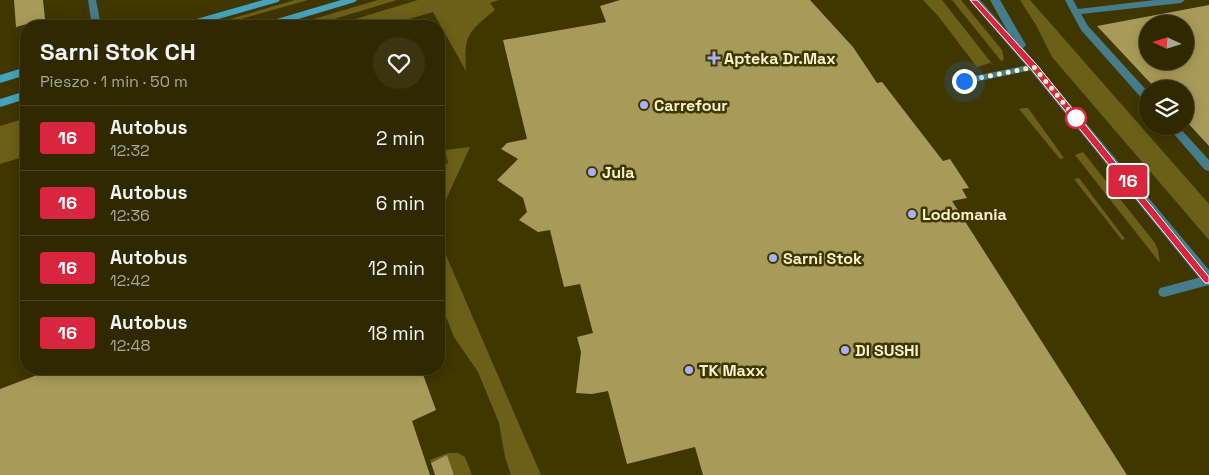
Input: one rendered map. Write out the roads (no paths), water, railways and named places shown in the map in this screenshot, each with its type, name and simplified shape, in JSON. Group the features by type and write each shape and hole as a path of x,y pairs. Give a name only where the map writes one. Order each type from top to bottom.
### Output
{"main road":[{"path":"204,20 275,0"},
{"path":"284,20 352,0"},
{"path":"0,79 20,73"},
{"path":"0,103 20,98"}],"street":[{"path":"974,0 1034,67 1209,280"},
{"path":"995,0 1034,67"}],"lane":[{"path":"92,0 96,20"},
{"path":"1069,0 1084,28 1139,88"},
{"path":"1074,12 1181,0"},
{"path":"964,81 1034,67"},
{"path":"1180,135 1209,167"},
{"path":"1164,292 1209,280"}],"place":[{"name":"Apteka Dr.Max","path":"714,58"},
{"name":"Carrefour","path":"644,105"},
{"name":"Jula","path":"592,172"},
{"name":"Lodomania","path":"912,214"},
{"name":"Sarni Stok","path":"773,258"},
{"name":"DI SUSHI","path":"845,350"},
{"name":"TK Maxx","path":"689,370"}]}
